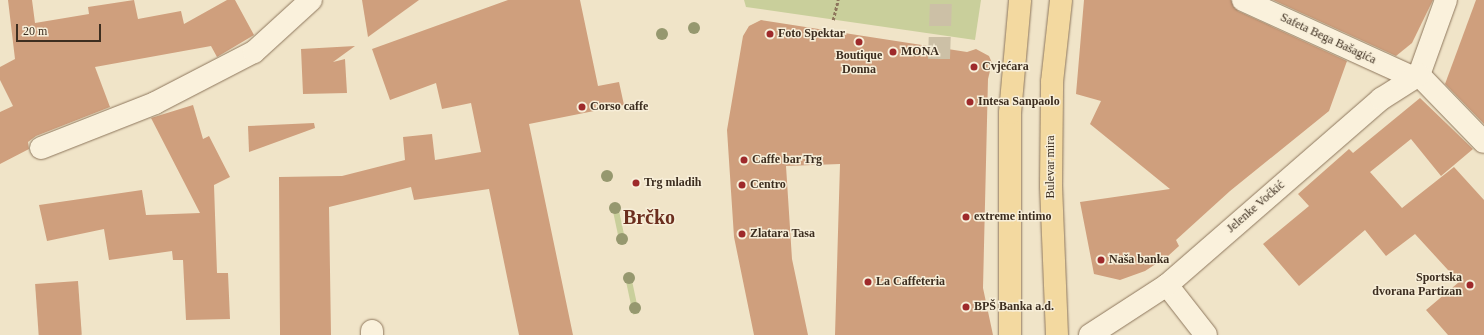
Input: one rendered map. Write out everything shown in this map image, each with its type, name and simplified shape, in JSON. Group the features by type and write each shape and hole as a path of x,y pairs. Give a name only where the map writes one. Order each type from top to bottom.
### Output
{"main road":[{"path":"1010,335 1010,113 1020,0"},
{"name":"Bulevar mira","path":"1057,335 1051,193 1052,82 1061,0"}],"street":[{"path":"41,148 155,103 254,52 311,0"},
{"name":"Safeta Bega Bašagića","path":"1243,0 1416,76"},
{"path":"1446,0 1416,76 1484,142"},
{"name":"Jelenke Voćkić","path":"1090,335 1167,285 1381,99 1416,76"},
{"path":"1167,285 1206,335"}],"path":[{"path":"833,20 838,0"}],"green space":[{"path":"744,0 981,0 975,40 746,7"},
{"path":"618,206 626,243 620,244 612,207"},
{"path":"631,276 639,313 633,314 625,277"}],"building":[{"path":"8,0 32,0 35,23 89,14 88,7 134,0 138,19 181,11 184,24 227,0 235,0 254,35 217,57 211,46 95,67 110,107 36,136 28,142 29,149 0,164 0,112 13,106 0,80 0,67 15,59"},
{"path":"362,0 419,0 368,37"},
{"path":"508,0 580,0 598,86 619,82 624,105 529,124 573,335 519,335 489,189 414,200 411,187 329,207 331,335 280,335 279,177 342,176 405,160 403,137 432,134 435,160 481,152 471,103 442,109 436,83 390,100 372,49"},
{"path":"1084,0 1231,0 1238,11 1347,61 1329,111 1230,191 1176,240 1179,246 1168,256 1145,271 1120,280 1094,274 1080,202 1170,189 1090,124 1101,101 1076,94"},
{"path":"1273,0 1433,0 1412,43 1396,56"},
{"path":"1476,0 1484,0 1484,124 1445,84"},
{"path":"761,20 967,52 976,49 989,56 992,63 988,79 983,288 993,335 835,335 840,164 786,166 792,259 808,335 754,335 734,237 727,130 743,36 749,26"},
{"path":"355,46 333,62 345,59 347,93 303,94 301,49"},
{"path":"1420,98 1473,149 1441,176 1411,139 1370,172 1402,208 1454,167 1484,200 1484,335 1448,335 1426,310 1459,282 1415,234 1386,256 1365,230 1299,286 1263,244 1309,206 1298,194 1349,149 1353,153"},
{"path":"193,105 203,139 209,136 230,177 214,185 217,273 228,273 230,319 186,320 183,260 173,260 172,251 109,260 104,229 47,241 39,205 142,190 146,215 200,213 151,118"},
{"path":"314,123 315,128 249,152 248,126"},
{"path":"78,281 82,335 39,335 35,284"}],"tunnel":[{"path":"939,59 941,0"}],"place":[{"name":"Foto Spektar","path":"770,34"},
{"name":"Boutique Donna","path":"859,42"},
{"name":"MONA","path":"893,52"},
{"name":"Cvjećara","path":"974,67"},
{"name":"Intesa Sanpaolo","path":"970,102"},
{"name":"Corso caffe","path":"582,107"},
{"name":"Caffe bar Trg","path":"744,160"},
{"name":"Trg mladih","path":"636,183"},
{"name":"Centro","path":"742,185"},
{"name":"extreme intimo","path":"966,217"},
{"name":"Zlatara Tasa","path":"742,234"},
{"name":"Naša banka","path":"1101,260"},
{"name":"La Caffeteria","path":"868,282"},
{"name":"Sportska dvorana Partizan","path":"1470,285"},
{"name":"BPŠ Banka a.d.","path":"966,307"}],"district":[{"name":"Brčko","path":"649,217"}]}
